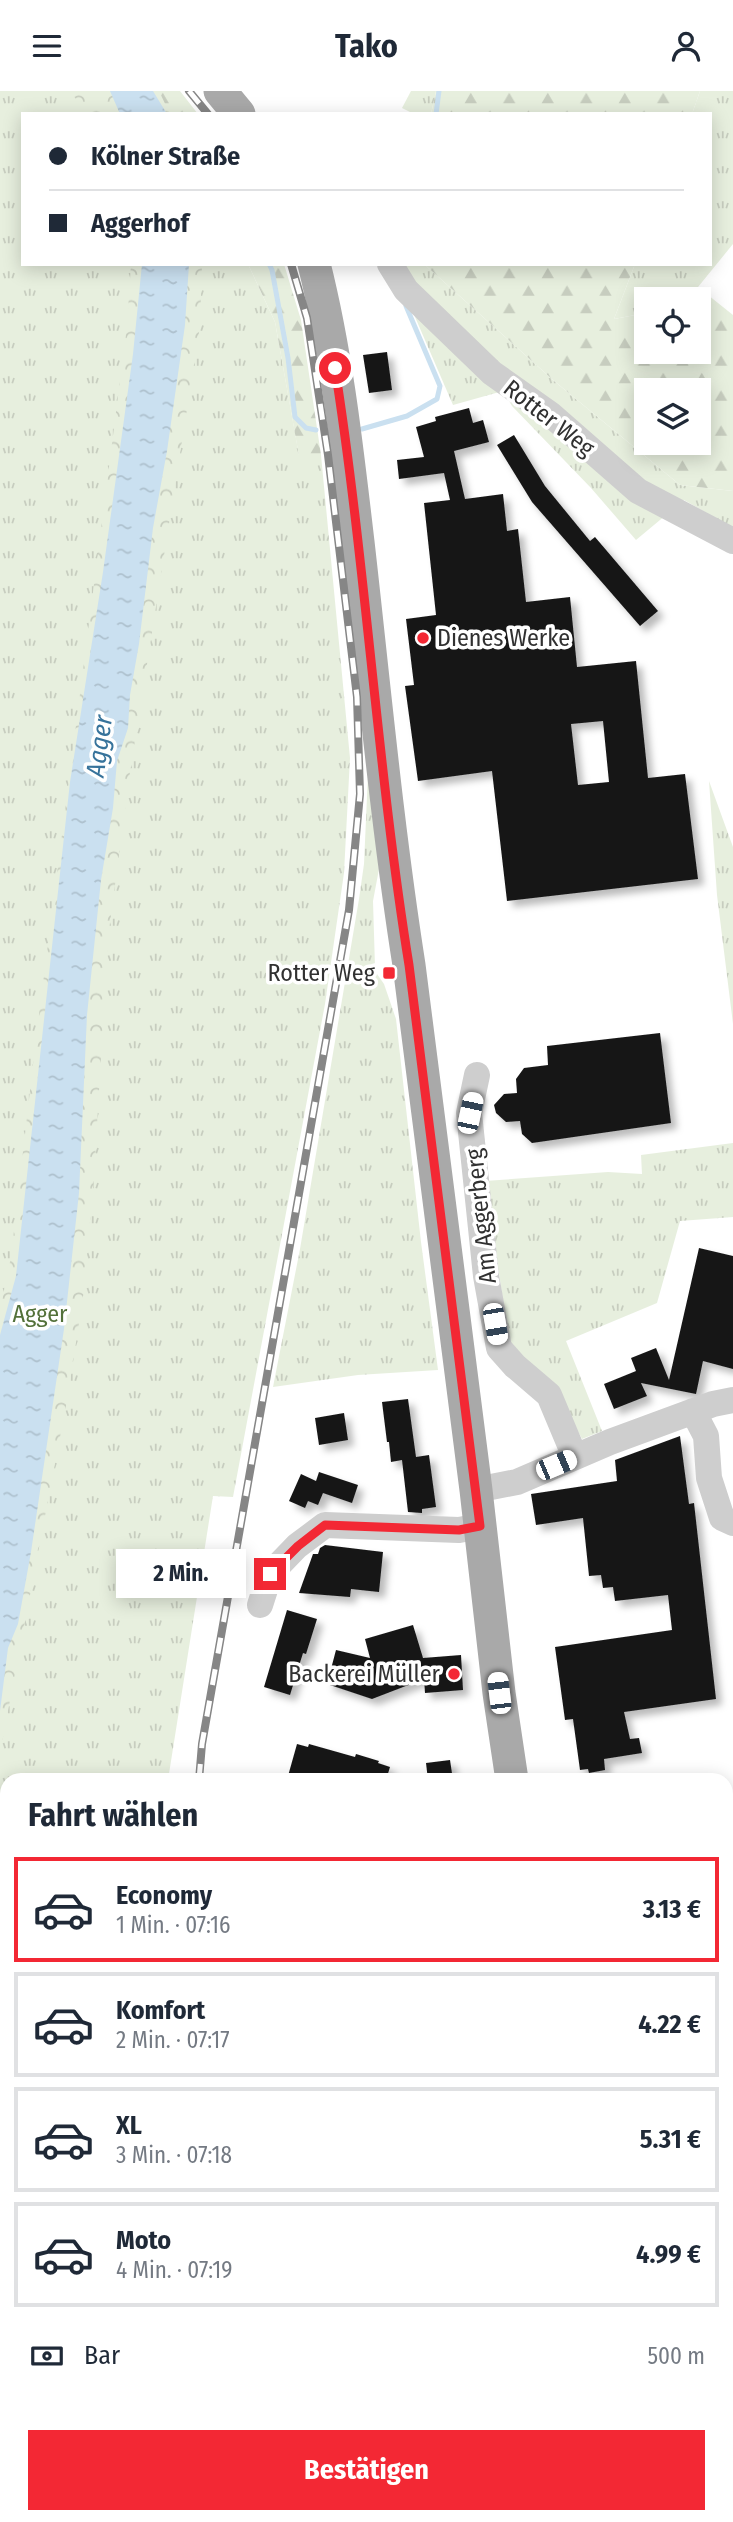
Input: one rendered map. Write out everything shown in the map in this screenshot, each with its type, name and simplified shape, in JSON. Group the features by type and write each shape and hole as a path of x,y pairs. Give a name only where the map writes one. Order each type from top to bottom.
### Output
{"main road":[{"path":"220,91 237,112"},
{"path":"314,266 326,314 344,424 396,883 409,965 511,1773"}],"street":[{"name":"Rotter Weg","path":"391,266 406,290 492,373 550,414 638,491 733,541"},
{"name":"Am Aggerberg","path":"477,1075 470,1113 486,1276 499,1348 515,1366 549,1395 575,1457"},
{"path":"476,1490 517,1482 693,1411 733,1400"},
{"path":"693,1411 706,1436 709,1478 722,1518 733,1523"},
{"path":"260,1605 270,1574 298,1546 325,1525 459,1530 480,1526"}],"green space":[{"path":"0,91 110,91 119,112 21,112 21,266 142,266 28,1173 0,1335"},
{"path":"70,91 159,91 169,112 86,112"},
{"path":"153,91 180,91 196,112 166,112"},
{"path":"411,91 436,91 431,112 410,112 402,108"},
{"path":"436,91 700,91 693,112 431,112"},
{"path":"700,91 733,91 733,244 698,287 634,287 634,315 614,319 634,266 712,266 712,112 693,112"},
{"name":"Agger","path":"131,266 202,266 200,326 129,779 108,938 94,1176 84,1290 68,1395 0,1753 0,1309 11,1257 36,1038 127,326"},
{"path":"189,266 249,266 275,322 299,455 321,455 350,758 344,873 325,1004 233,1497 213,1496 169,1773 0,1773 0,1711 85,1106"},
{"path":"249,266 285,266 301,320 321,455 299,456 275,322"},
{"path":"402,266 426,266 553,380 634,447 634,455 644,455 680,485 733,491 733,528 684,500 636,540 591,488 512,406 503,391 453,405 409,303"},
{"path":"426,266 634,266 614,319 634,315 634,364 711,364 711,297 733,315 733,491 680,485 644,455 711,455 711,378 634,378 634,447 553,380"},
{"path":"368,774 379,869 373,901 375,967 396,1019 438,1370 358,1375 273,1387 300,1249 359,899 364,864"},
{"path":"709,781 733,847 733,1024 717,895"},
{"path":"733,1143 733,1217 680,1221 657,1303 566,1341 602,1431 582,1439 555,1387 510,1346 485,1181 608,1172 642,1174 641,1155"}],"water":[{"path":"110,91 153,91 166,112 119,112"},
{"name":"Agger","path":"142,266 189,266 185,325 153,528 130,695 128,728 117,761 113,808 101,880 87,1015 79,1193 64,1329 31,1552 18,1624 8,1648 0,1711 0,1335 16,1276 70,782 133,354"}],"building":[{"path":"387,352 392,390 369,393 363,355"},
{"path":"469,408 473,423 483,420 489,442 454,451 465,499 503,494 507,531 518,529 526,602 570,597 577,667 636,661 648,778 685,774 698,879 507,901 492,771 418,781 405,686 414,685 406,619 436,615 424,503 450,500 444,473 399,479 397,460 424,457 416,427 436,421 435,417","holes":["603,721 609,782 578,785 571,724"]},
{"path":"514,435 545,486 590,541 595,537 658,611 640,626 532,502 497,445"},
{"path":"660,1033 671,1123 532,1143 522,1134 520,1121 506,1122 496,1113 494,1105 504,1094 517,1093 516,1079 524,1068 548,1065 547,1046"},
{"path":"699,1248 733,1256 733,1369 703,1361 696,1394 641,1383 647,1396 614,1409 604,1384 636,1371 631,1358 656,1348 669,1380"},
{"path":"408,1399 416,1457 429,1455 436,1507 422,1509 422,1513 408,1512 402,1460 391,1462 382,1402"},
{"path":"344,1413 348,1440 319,1445 315,1418"},
{"path":"680,1436 689,1504 694,1503 716,1699 624,1712 630,1739 639,1738 642,1753 604,1759 605,1770 589,1773 588,1769 580,1770 573,1719 565,1720 555,1647 672,1630 668,1595 615,1601 613,1587 603,1588 601,1575 589,1576 583,1518 536,1525 531,1494 617,1481 615,1460"},
{"path":"319,1472 358,1485 352,1503 323,1493 318,1505 308,1501 305,1508 289,1501 301,1474 316,1481"},
{"path":"325,1545 383,1552 379,1592 351,1589 350,1597 299,1593 313,1554 318,1554 320,1548"},
{"path":"287,1610 317,1619 290,1695 264,1687"},
{"path":"413,1625 423,1658 461,1655 463,1690 425,1693 424,1679 372,1699 327,1684 336,1650 370,1658 365,1639"},
{"path":"297,1744 308,1747 309,1744 355,1757 356,1754 390,1767 388,1773 289,1773"},
{"path":"450,1760 452,1773 427,1773 426,1763"}],"waterway":[{"path":"436,112 439,91"},
{"path":"270,266 288,358 295,417 306,428 316,430"},
{"path":"362,429 407,416 437,399 440,386 406,306"}],"railway":[{"path":"189,91 206,112"},
{"path":"200,1773 202,1744 349,910 360,794 357,697 328,455 307,318 292,266"}],"place":[{"name":"Dienes Werke","path":"423,638"},
{"name":"Rotter Weg","path":"389,973"},
{"name":"Backerei Müller","path":"454,1674"}],"route":[{"path":"270,1574 298,1546 325,1525 459,1530 480,1526 409,965 396,883 355,513 335,368"}]}
